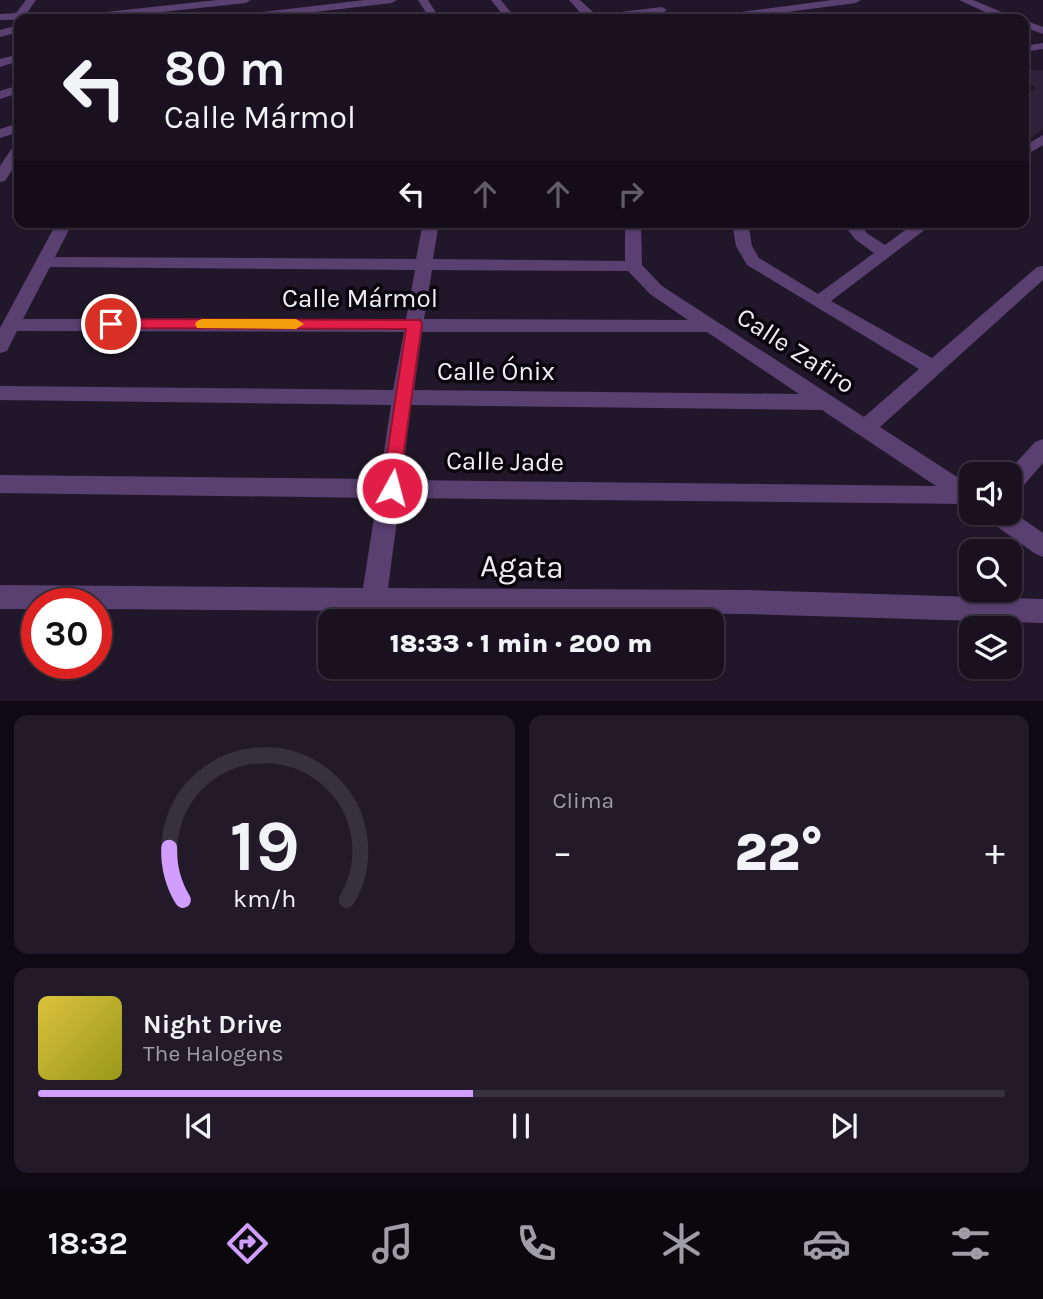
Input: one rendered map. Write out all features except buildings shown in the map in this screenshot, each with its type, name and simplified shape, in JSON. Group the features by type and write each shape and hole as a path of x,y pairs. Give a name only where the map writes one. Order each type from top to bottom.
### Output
{"street":[{"path":"144,12 149,0"},
{"path":"128,14 207,2 246,0"},
{"path":"322,14 392,0"},
{"path":"496,0 507,14"},
{"path":"574,0 587,14"},
{"path":"650,0 666,13 654,14"},
{"path":"789,14 856,0"},
{"path":"964,0 998,13"},
{"path":"991,14 998,13"},
{"path":"1,177 14,156"},
{"path":"0,346 62,228"},
{"path":"373,609 392,488 402,398 430,228"},
{"path":"45,262 633,266 633,228"},
{"path":"741,228 744,246 753,261 933,368"},
{"path":"854,228 885,253"},
{"path":"818,302 919,228"},
{"name":"Calle Zafiro","path":"633,266 656,290 708,326 959,490"},
{"path":"865,428 1043,271"},
{"name":"Calle Mármol","path":"11,325 708,326"},
{"name":"Calle Ónix","path":"0,393 824,402"},
{"path":"1022,472 1043,449"},
{"name":"Calle Jade","path":"0,484 959,497"},
{"path":"1014,525 1043,545"},
{"name":"Agata","path":"0,597 344,609"},
{"name":"Agata","path":"420,609 749,602 1043,611"}],"shaded area":[{"path":"1029,70 1043,70 1043,129 1029,139 1029,90 1037,88 1029,84"}],"slow traffic":[{"path":"202,324 296,324"}],"route":[{"path":"111,324 414,324 392,488"}]}
